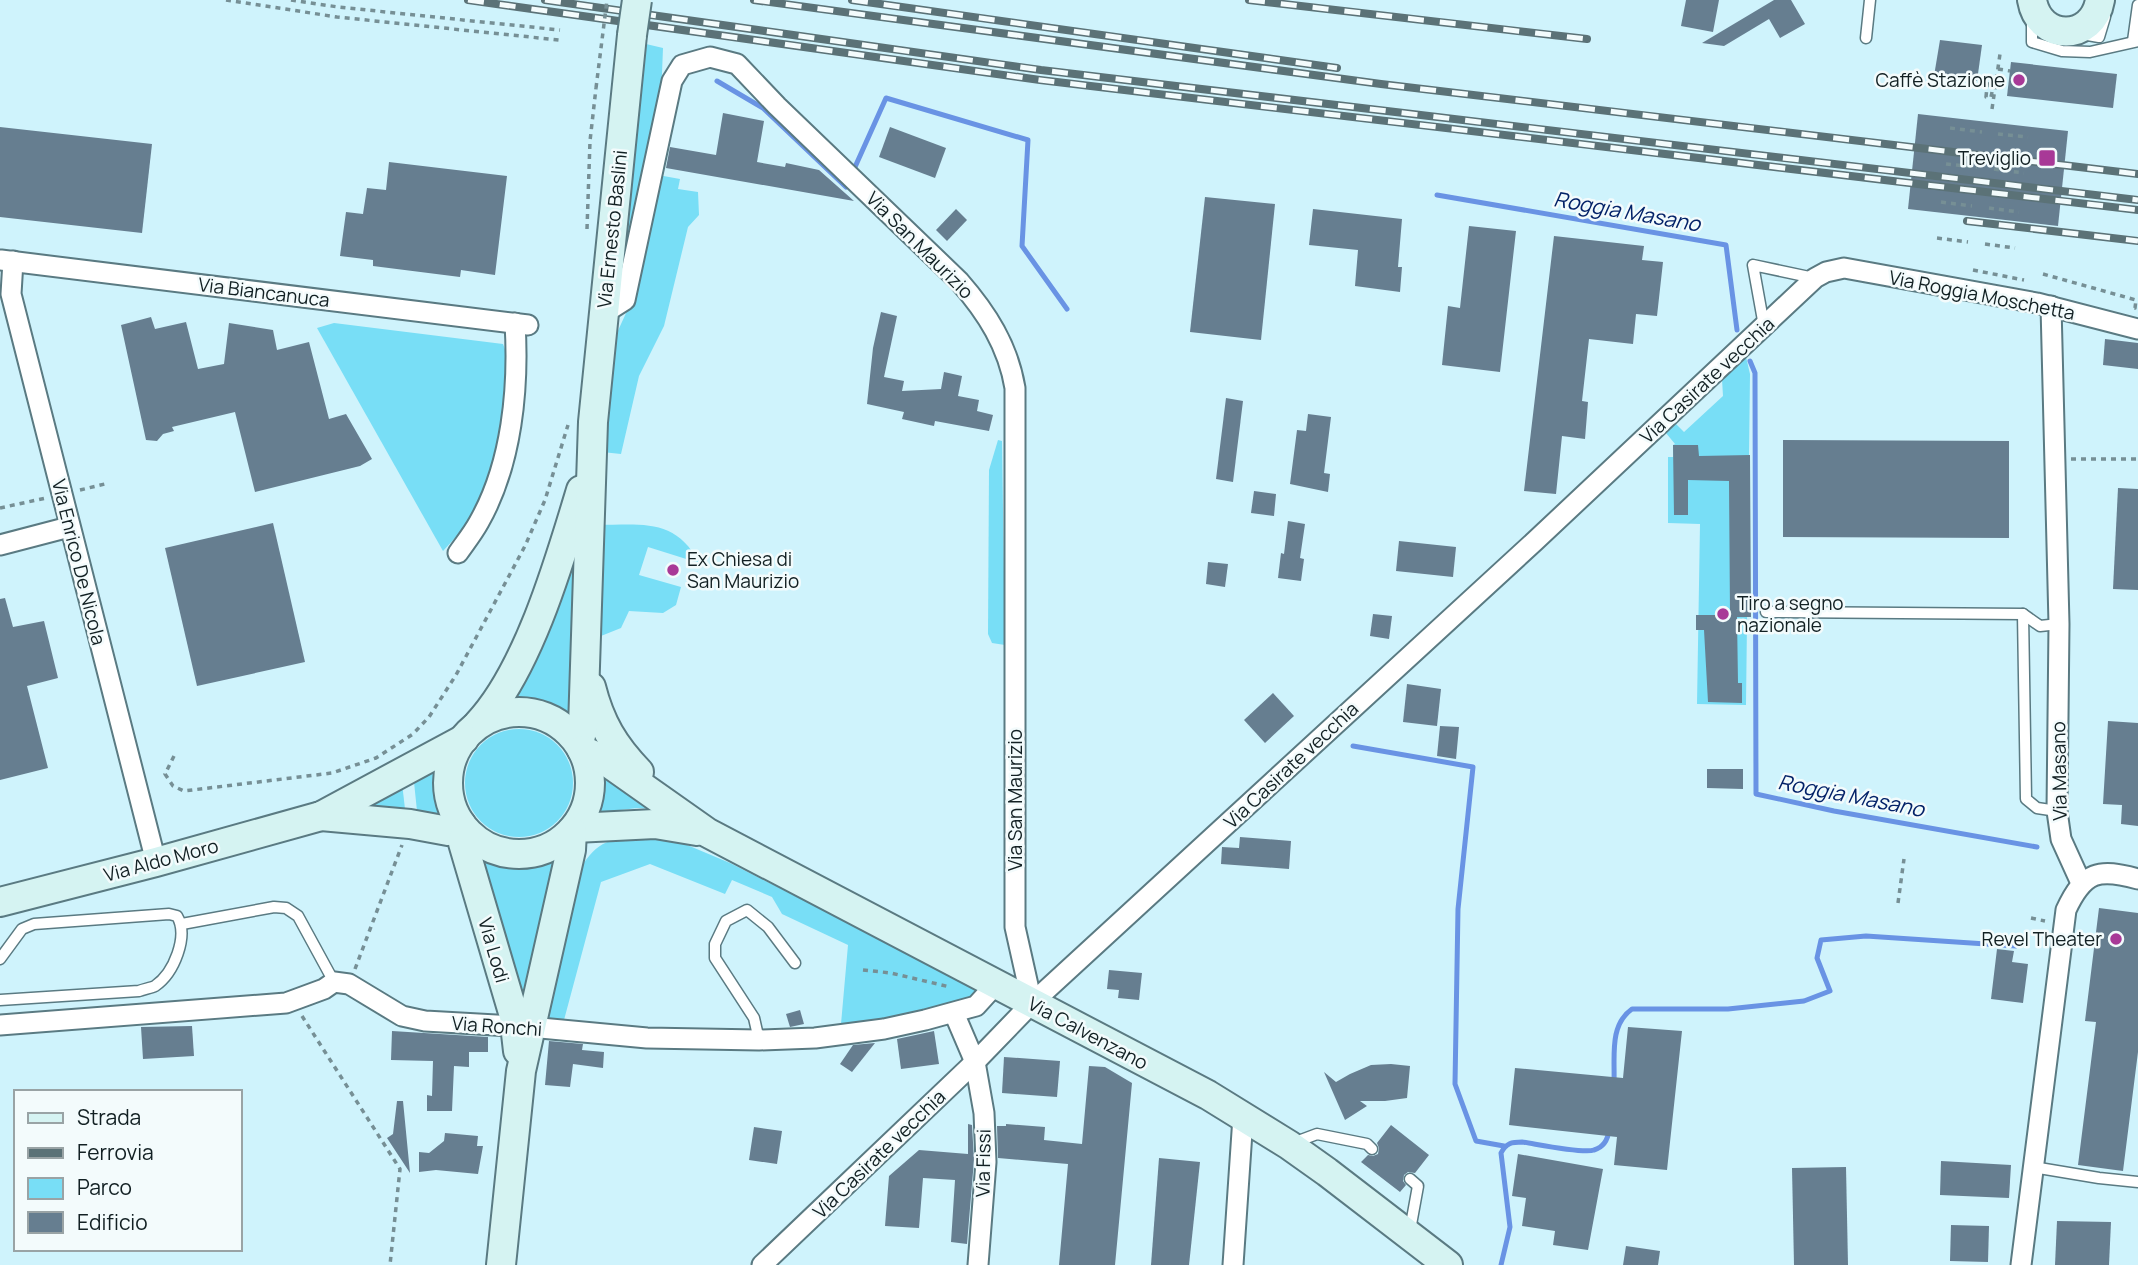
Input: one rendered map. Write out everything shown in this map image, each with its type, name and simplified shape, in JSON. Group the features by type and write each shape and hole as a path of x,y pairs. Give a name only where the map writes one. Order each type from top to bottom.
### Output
{"main road":[{"name":"Via Ernesto Baslini","path":"581,747 586,666 591,457 603,314 637,0"},
{"path":"2032,0 2043,23 2064,32 2088,24 2095,16 2100,0"},
{"name":"Via Ernesto Baslini","path":"468,734 496,705 532,631 560,559 591,457"},
{"path":"586,666 597,714 610,738 674,810"},
{"path":"529,713 552,720 581,747 591,782 587,806 574,830 546,850 514,855 483,845 463,827 451,803 448,781 452,759 468,734 482,723 505,714 529,713"},
{"name":"Via Aldo Moro","path":"0,902 321,816 468,734"},
{"name":"Via Calvenzano","path":"581,747 603,759 708,833 991,990 1032,1003 1208,1095 1289,1145 1448,1265"},
{"name":"Via Aldo Moro","path":"321,816 410,824 449,831 463,827"},
{"name":"Via Calvenzano","path":"574,830 655,824 708,833"},
{"name":"Via Lodi","path":"463,827 463,843 523,1027"},
{"name":"Via Lodi","path":"501,1265 523,1027 571,850 574,830"}],"street":[{"name":"Via San Maurizio","path":"603,314 625,300 672,81 682,65 710,57 737,64 959,281 991,324 1011,364 1015,388 1015,927 1032,1003"},
{"name":"Via Biancanuca","path":"7,260 522,324 505,453 494,491 479,522 457,553"},
{"name":"Via Enrico De Nicola","path":"7,260 11,294 156,862"},
{"name":"Via Roggia Moschetta","path":"1820,275 1844,268 2051,306 2138,329"},
{"name":"Via Casirate vecchia","path":"762,1265 975,1062 1032,1003 1820,275"},
{"name":"Via Masano","path":"2051,306 2059,624 2057,811 2061,839 2081,883"},
{"path":"0,545 69,527"},
{"path":"2021,1265 2066,909 2081,883 2095,876 2112,872 2138,879"},
{"path":"0,1025 286,1003 341,983"},
{"name":"Via Ronchi","path":"341,983 402,1016 425,1021 647,1038 759,1040 815,1038 884,1029 976,1006 991,990"},
{"name":"Via Fissi","path":"954,1013 975,1062 984,1113 986,1162 978,1265"},
{"path":"1233,1265 1243,1117"}],"lane":[{"path":"1866,38 1870,0"},
{"path":"2032,0 2032,42 2062,51 2090,52 2135,41 2138,5"},
{"path":"2064,32 2099,37 2110,0"},
{"path":"1764,326 1753,265 1820,275"},
{"path":"1766,612 2024,614 2039,626 2059,624"},
{"path":"2024,614 2026,799 2037,808 2057,811"},
{"path":"182,924 274,907 286,908 298,916 341,983"},
{"path":"759,1040 754,1018 715,958 715,944 726,921 747,911 768,927 795,963"},
{"path":"0,960 22,929 34,924 169,914 177,916 182,924 178,952 167,973 155,986 139,991 0,1000"},
{"path":"1289,1145 1317,1134 1367,1144 1372,1149"},
{"path":"2032,1167 2138,1182"},
{"path":"1409,1234 1418,1186 1410,1180"}],"path":[{"path":"226,0 337,17 559,40"},
{"path":"291,0 560,30"},
{"path":"596,88 607,0"},
{"path":"1993,109 2000,54"},
{"path":"1998,69 2010,71"},
{"path":"1992,92 1991,97 1986,97 1988,76 1997,77"},
{"path":"1950,128 1982,132"},
{"path":"1998,134 2028,137"},
{"path":"1946,163 1977,167"},
{"path":"1994,169 2024,173"},
{"path":"1941,202 1972,206"},
{"path":"1989,208 2020,212"},
{"path":"1937,238 1968,242"},
{"path":"1984,244 2015,248"},
{"path":"1973,270 2029,281"},
{"path":"2043,274 2136,300 2135,308 2122,304"},
{"path":"2055,459 2138,459"},
{"path":"0,509 109,483"},
{"path":"405,770 413,734"},
{"path":"341,983 410,824"},
{"path":"1898,903 1904,859"},
{"path":"863,970 991,990"},
{"path":"300,1012 400,1169 390,1265"}],"green space":[{"path":"646,44 663,48 658,175 680,179 678,189 698,192 699,215 688,227 664,326 639,376 621,454 602,452 616,335 632,300 618,289"},
{"path":"334,323 503,344 506,352 504,406 494,466 466,526 443,551 317,328"},
{"name":"Tiro a segno nazionale","path":"1746,357 1750,374 1746,705 1697,704 1700,524 1668,523 1668,457 1673,457 1675,444 1666,433 1676,424 1684,432 1723,396 1722,379"},
{"path":"998,440 1002,441 1005,645 992,643 988,634 989,470"},
{"path":"598,525 656,527 669,531 690,548 699,563 648,547 639,575 681,587 676,605 663,613 629,611 621,628 601,636"},
{"path":"577,532 570,721 550,708 516,701 558,610"},
{"path":"519,729 540,733 557,745 569,762 573,783 569,804 557,821 540,833 519,837 498,833 481,821 469,804 465,783 469,762 481,745 498,733"},
{"path":"600,765 655,809 637,808 596,813"},
{"path":"438,767 441,771 439,789 445,815 443,818 417,811 414,782 414,779"},
{"path":"402,783 405,809 364,806"},
{"path":"642,836 680,842 730,863 847,922 972,979 978,985 978,997 885,1021 841,1024 848,945 782,914 772,897 732,880 725,894 650,864 601,882 564,1020 544,1019 576,875 590,855 603,844"},
{"path":"479,853 516,863 557,856 526,1014"}],"building":[{"path":"1686,0 1719,0 1713,32 1681,26"},
{"path":"1774,0 1791,0 1805,24 1780,38 1769,19 1724,46 1702,43"},
{"path":"1940,40 1982,45 1977,81 1934,76"},
{"path":"2011,62 2117,74 2113,108 2007,96"},
{"path":"723,113 764,121 757,162 785,167 786,163 819,170 854,201 666,168 670,147 716,155"},
{"path":"1918,114 2068,131 2058,226 1908,209"},
{"path":"0,127 152,144 142,233 0,217"},
{"path":"890,127 946,148 935,178 879,157"},
{"path":"389,162 507,176 495,275 461,270 460,277 373,266 373,260 340,256 346,212 363,214 367,188 386,190"},
{"path":"1205,197 1275,204 1261,340 1190,332"},
{"path":"956,209 967,220 947,241 936,230"},
{"path":"1313,209 1402,219 1398,267 1402,267 1400,292 1355,286 1358,250 1309,245"},
{"path":"1469,226 1516,231 1500,372 1442,365 1448,306 1460,308"},
{"path":"1554,236 1644,246 1642,260 1663,262 1657,316 1636,314 1633,344 1589,339 1582,401 1588,402 1585,439 1562,436 1556,494 1524,491"},
{"path":"881,312 897,316 884,377 904,381 902,391 941,389 944,372 962,376 958,396 979,400 977,411 993,415 989,431 935,421 934,426 902,419 904,412 867,404 873,348"},
{"path":"151,317 155,329 186,322 198,369 224,364 229,323 273,330 277,350 309,342 329,419 346,414 372,459 360,466 255,492 235,412 172,427 174,431 163,434 157,441 146,440 121,325"},
{"path":"2105,339 2138,343 2138,369 2103,365"},
{"path":"1226,398 1243,401 1233,482 1216,479"},
{"path":"1308,414 1331,417 1324,473 1330,474 1328,492 1290,484 1297,430 1306,431"},
{"path":"1783,440 2009,441 2009,538 1783,537"},
{"path":"1673,445 1698,445 1699,456 1750,455 1751,617 1737,617 1738,683 1742,683 1742,703 1708,702 1704,630 1696,630 1696,615 1730,615 1729,481 1688,480 1688,515 1674,515"},
{"path":"2118,488 2138,489 2138,590 2113,589"},
{"path":"1254,491 1276,494 1274,516 1251,513"},
{"path":"1288,521 1305,524 1300,558 1304,559 1301,581 1278,578"},
{"path":"273,523 305,662 197,686 165,548"},
{"path":"1399,541 1456,547 1453,577 1396,571"},
{"path":"1208,562 1228,564 1225,587 1206,584"},
{"path":"5,598 13,627 44,621 58,678 27,686 48,768 0,780 0,599"},
{"path":"1373,614 1392,616 1389,639 1370,636"},
{"path":"1407,684 1441,689 1437,726 1403,722"},
{"path":"1273,693 1294,716 1265,743 1244,720"},
{"path":"2108,721 2138,723 2138,826 2121,824 2122,805 2103,804"},
{"path":"1440,726 1459,727 1456,759 1437,756"},
{"path":"1707,769 1743,769 1743,789 1707,788"},
{"path":"1240,837 1291,841 1289,869 1221,864 1222,847 1239,848"},
{"path":"2099,908 2138,913 2138,1052 2123,1171 2078,1165 2096,1022 2085,1021"},
{"path":"1997,949 2014,951 2012,962 2028,964 2023,1003 1991,999"},
{"path":"1109,970 1142,973 1139,1000 1118,998 1119,990 1107,989"},
{"path":"800,1010 804,1024 790,1027 786,1014"},
{"path":"192,1026 194,1056 143,1059 141,1027"},
{"path":"1628,1027 1682,1031 1667,1170 1614,1165 1617,1137 1509,1125 1515,1068 1623,1078"},
{"path":"392,1031 488,1037 488,1052 469,1052 469,1067 454,1066 452,1111 427,1111 427,1095 432,1096 433,1061 391,1060"},
{"path":"934,1031 939,1064 901,1069 897,1039"},
{"path":"549,1041 583,1044 582,1050 604,1052 603,1068 573,1064 570,1087 545,1085"},
{"path":"875,1043 852,1072 840,1064 853,1045"},
{"path":"1004,1057 1060,1061 1057,1097 1002,1093"},
{"path":"1371,1065 1410,1066 1407,1098 1360,1101 1367,1106 1345,1120 1324,1072 1336,1082"},
{"path":"1089,1066 1105,1067 1132,1083 1115,1265 1059,1265 1068,1164 998,1158 997,1126 1006,1124 1045,1127 1044,1140 1082,1144"},
{"path":"397,1101 403,1101 410,1173 387,1138 393,1134"},
{"path":"968,1124 972,1125 974,1160 967,1244 951,1242 955,1180 923,1178 919,1228 885,1226 889,1176 919,1150 968,1154"},
{"path":"1391,1125 1429,1155 1415,1173 1408,1172 1404,1175 1403,1181 1406,1185 1400,1192 1361,1162 1368,1155 1378,1154 1377,1143"},
{"path":"754,1127 782,1131 777,1164 749,1160"},
{"path":"445,1133 478,1136 477,1146 483,1146 478,1174 436,1170 419,1172 419,1152 429,1153 444,1141"},
{"path":"1518,1154 1603,1169 1588,1250 1553,1245 1555,1231 1522,1226 1526,1198 1512,1196"},
{"path":"1159,1158 1200,1162 1189,1265 1151,1265"},
{"path":"1941,1161 2011,1165 2009,1198 1940,1195"},
{"path":"1846,1167 1848,1265 1794,1265 1792,1168"},
{"path":"2057,1221 2111,1222 2109,1265 2055,1265"},
{"path":"1951,1225 1989,1226 1988,1262 1950,1261"},
{"path":"1626,1246 1660,1251 1658,1265 1623,1265"}],"waterway":[{"path":"717,81 763,108 846,187"},
{"path":"855,167 886,98 1028,140 1022,246 1067,309"},
{"name":"Roggia Masano","path":"1437,195 1726,245 1737,330"},
{"name":"Roggia Masano","path":"1750,361 1755,373 1756,794 1834,811 2037,847"},
{"path":"1353,746 1473,767 1458,909 1455,1084 1476,1141 1504,1146"},
{"path":"1614,1082 1616,1033 1632,1009 1728,1009 1804,1001 1830,991 1817,958 1821,940 1866,936 2016,946 2025,940"},
{"path":"1501,1265 1510,1227 1501,1153 1505,1147 1522,1142 1588,1151 1600,1147 1609,1130"}],"railway":[{"path":"468,0 1040,80 2138,210"},
{"path":"545,0 1041,70 2138,200"},
{"path":"754,0 1381,84 2138,174"},
{"path":"852,0 1337,68"},
{"path":"1249,0 1587,39"},
{"path":"1967,221 2138,241"}],"place":[{"name":"Caffè Stazione","path":"2019,80"},
{"name":"Treviglio","path":"2047,158"},
{"name":"Ex Chiesa di San Maurizio","path":"673,570"},
{"name":"Tiro a segno nazionale","path":"1723,614"},
{"name":"Revel Theater","path":"2116,939"}]}
